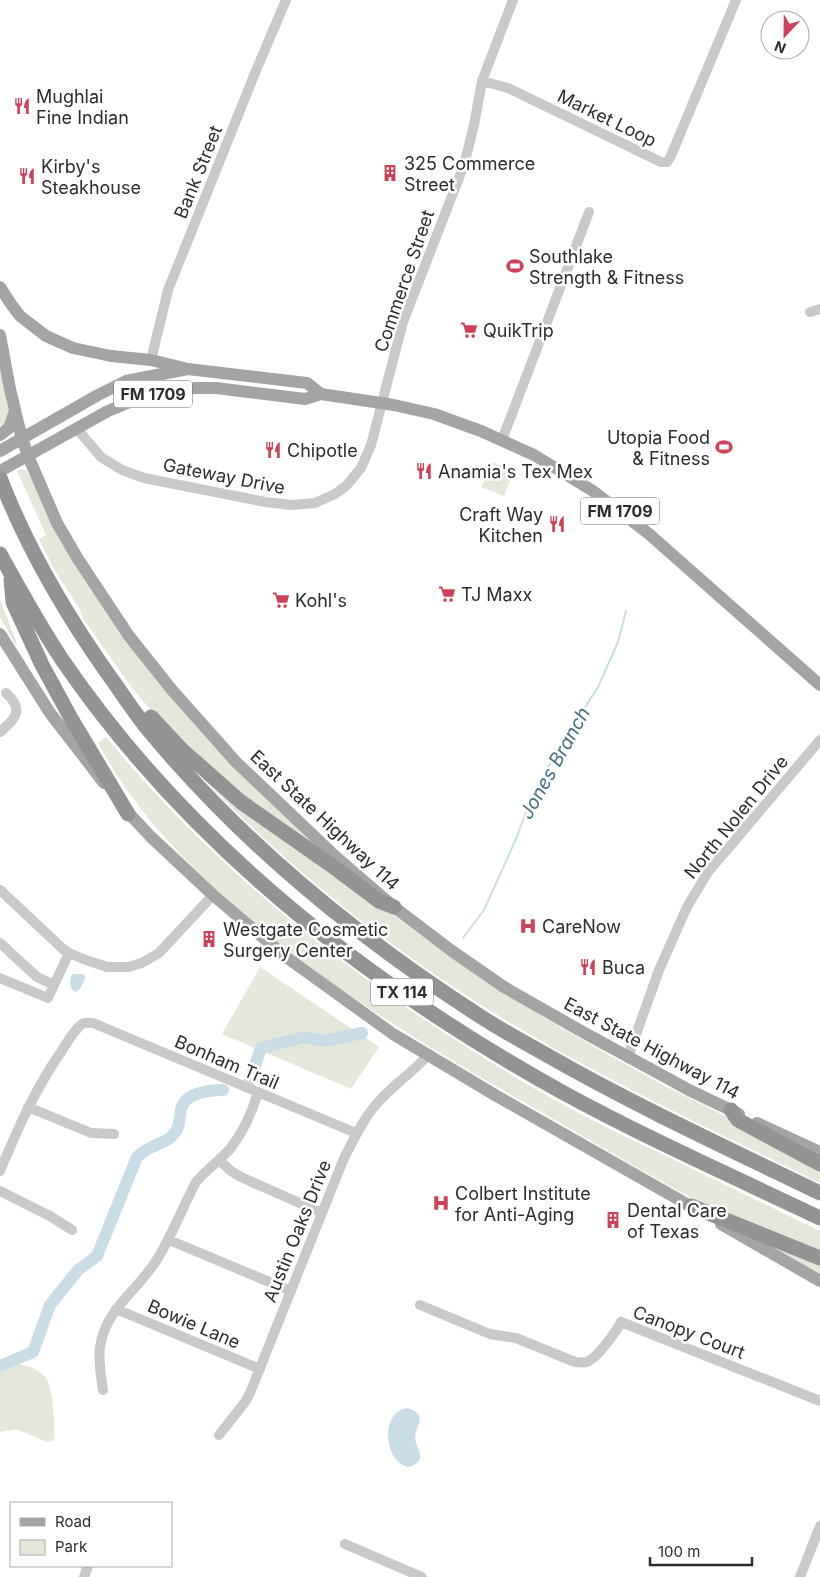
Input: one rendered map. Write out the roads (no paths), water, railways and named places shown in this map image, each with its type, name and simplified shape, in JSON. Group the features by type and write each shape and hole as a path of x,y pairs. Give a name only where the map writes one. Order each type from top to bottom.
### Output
{"highway":[{"name":"TX 114","path":"0,478 22,530 58,599 83,639 149,731 217,807 306,889 380,948 487,1021 604,1087 820,1193"},
{"name":"TX 114","path":"0,554 41,628 118,734 169,794 195,821 277,897 355,958 419,1005 458,1030 563,1092 626,1125 820,1218"},
{"path":"10,572 13,602 42,665 72,720 128,814"},
{"path":"58,599 71,608 121,680 161,729 206,772 269,823 331,865 379,901 394,907"},
{"path":"731,1110 738,1120 820,1164"},
{"path":"691,1206 820,1258"}],"main road":[{"path":"0,287 20,316 46,336 73,348 110,356 151,360 188,370"},
{"name":"East State Highway 114","path":"0,335 15,411 17,442 23,459 57,523 78,559 129,636 172,690 236,762 335,856 394,907 504,987 628,1057 731,1110 820,1152"},
{"path":"126,381 143,371 151,360"},
{"name":"FM 1709","path":"0,451 126,381 188,370 307,383 321,394"},
{"name":"FM 1709","path":"0,471 108,411 154,393 172,390 216,388 305,400 321,394 382,403 434,414 481,431 534,455 615,506 820,685"},
{"path":"1,435 9,428 15,411"},
{"path":"0,634 50,713 128,814 212,895 286,957 393,1034 495,1095 820,1281"}],"street":[{"name":"Bank Street","path":"151,360 168,290 251,82 286,0"},
{"name":"Commerce Street","path":"382,403 403,322 464,165 482,82 514,0"},
{"name":"Market Loop","path":"482,82 508,88 661,162 668,162 736,0"},
{"path":"502,440 590,212"},
{"name":"Gateway Drive","path":"77,429 101,457 133,474 265,502 303,505 335,494 354,478 365,460 371,445 382,403"},
{"path":"0,732 12,722 16,717 17,711 13,700 6,693"},
{"name":"North Nolen Drive","path":"628,1057 659,970 687,907 708,872 820,740"},
{"path":"0,890 69,953 107,967 118,968 135,966 151,959 212,895"},
{"path":"0,943 37,977 54,985"},
{"path":"0,978 48,998 69,953"},
{"name":"Bonham Trail","path":"28,1106 50,1067 74,1033 82,1023 93,1023 356,1133"},
{"name":"Austin Oaks Drive","path":"219,1435 245,1402 260,1369 344,1158 356,1133 382,1098 428,1054"},
{"path":"103,1390 100,1346 108,1321 155,1263 196,1182 239,1137 248,1120 258,1092"},
{"path":"0,1171 4,1150 28,1106 91,1133 114,1134"},
{"path":"219,1160 231,1172 322,1213"},
{"path":"0,1191 50,1216 72,1230"},
{"path":"168,1240 291,1291"},
{"name":"Canopy Court","path":"420,1305 490,1334 516,1338 575,1362 585,1363 593,1359 621,1322 820,1401"},
{"name":"Bowie Lane","path":"116,1309 260,1369"},
{"path":"800,1577 820,1526"},
{"path":"345,1544 422,1577"}],"water":[{"path":"73,974 83,974 86,977 80,989 75,992 70,984"},
{"path":"407,1408 418,1413 420,1420 415,1437 420,1457 419,1461 409,1467 400,1463 394,1456 388,1437 392,1418 398,1411"}],"waterway":[{"name":"Jones Branch","path":"463,938 484,910 516,839 534,791 598,687 618,642 626,611"},
{"name":"Jones Branch","path":"250,1080 261,1048 305,1037 323,1041 362,1033"},
{"name":"Jones Branch","path":"0,1366 33,1352 50,1305 78,1270 97,1256 137,1157 146,1150 170,1138 176,1132 185,1101 194,1095 206,1091 223,1090"}],"place":[{"name":"Mughlai Fine Indian","path":"22,106"},
{"name":"325 Commerce Street","path":"390,173"},
{"name":"Kirby's Steakhouse","path":"27,176"},
{"name":"Southlake Strength & Fitness","path":"515,266"},
{"name":"QuikTrip","path":"469,330"},
{"name":"Utopia Food & Fitness","path":"724,447"},
{"name":"Chipotle","path":"273,450"},
{"name":"Anamia's Tex Mex","path":"424,471"},
{"name":"Craft Way Kitchen","path":"557,524"},
{"name":"TJ Maxx","path":"447,594"},
{"name":"Kohl's","path":"281,600"},
{"name":"CareNow","path":"528,926"},
{"name":"Westgate Cosmetic Surgery Center","path":"209,939"},
{"name":"Buca","path":"588,967"},
{"name":"Colbert Institute for Anti-Aging","path":"441,1203"},
{"name":"Dental Care of Texas","path":"613,1220"}]}
